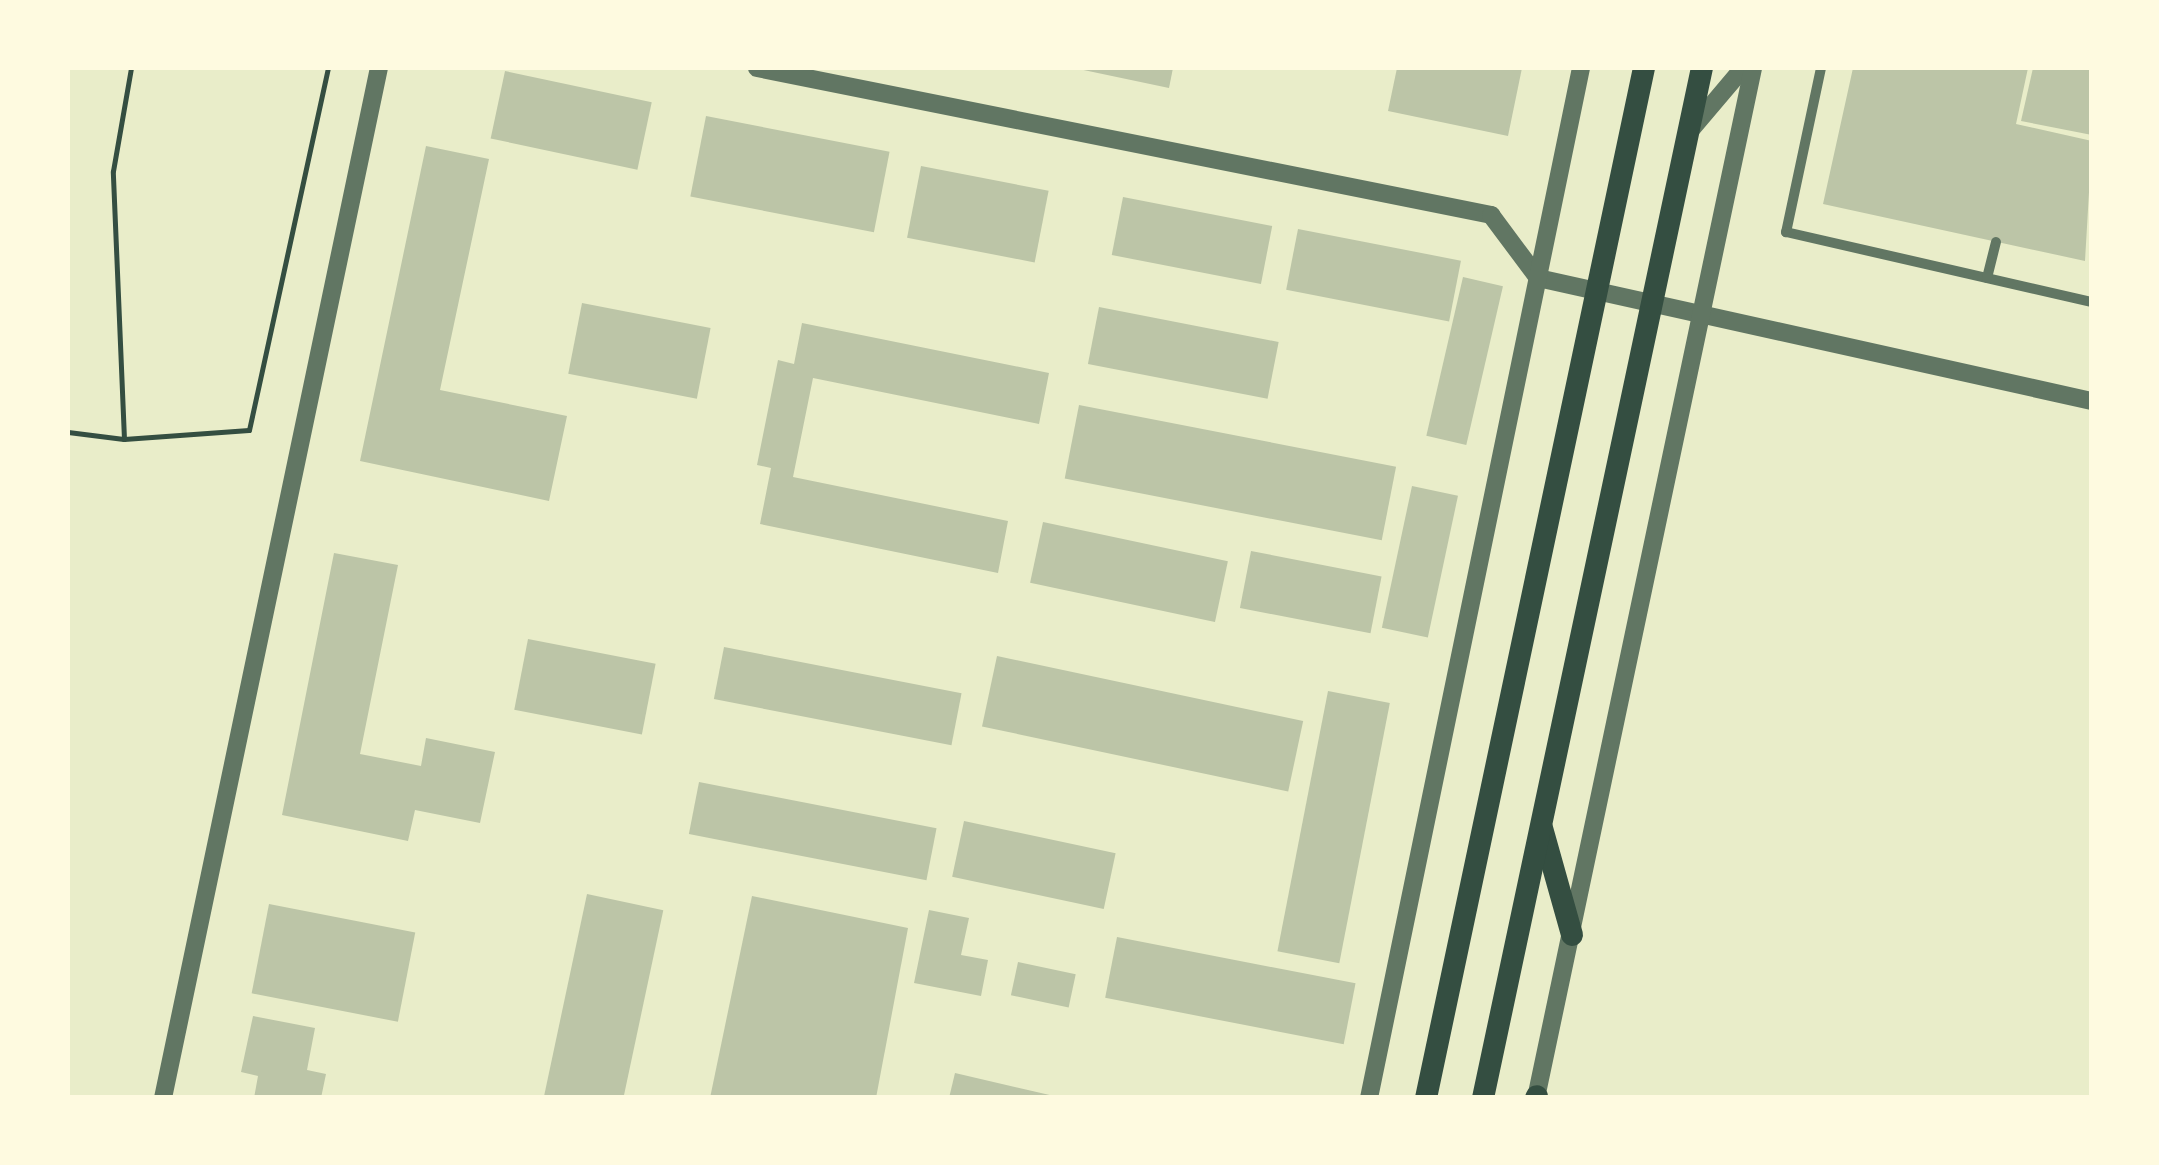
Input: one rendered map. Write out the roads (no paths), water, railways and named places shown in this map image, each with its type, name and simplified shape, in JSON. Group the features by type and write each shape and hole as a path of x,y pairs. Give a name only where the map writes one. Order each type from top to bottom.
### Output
{"main road":[{"path":"1426,1098 1644,68"},
{"path":"1484,1098 1702,68"},
{"path":"1541,824 1572,936"}],"street":[{"path":"163,1098 379,68"},
{"path":"757,68 1491,216 1538,278 2092,401"},
{"path":"1369,1098 1581,68"},
{"path":"1688,132 1742,68"},
{"path":"1536,1097 1752,68"},
{"path":"1822,68 1786,232 2092,302"},
{"path":"1988,278 1996,242"}]}
